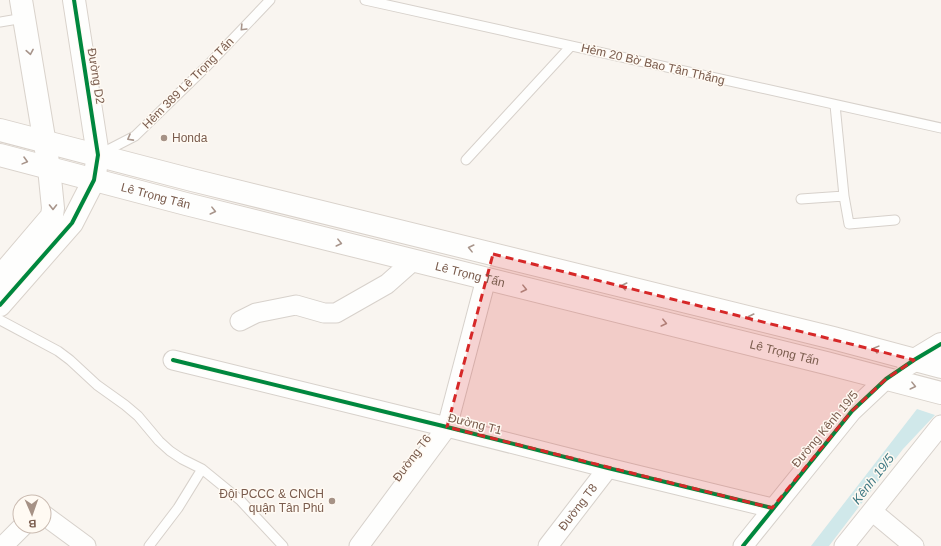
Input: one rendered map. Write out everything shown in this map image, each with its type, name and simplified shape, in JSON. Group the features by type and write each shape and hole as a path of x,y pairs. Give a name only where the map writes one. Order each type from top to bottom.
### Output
{"main road":[{"name":"Đường D2","path":"0,305 72,223 94,180 98,155 74,0"},
{"path":"0,277 52,216 53,208 45,141 22,9"},
{"name":"Lê Trọng Tấn","path":"0,130 833,338 941,367"},
{"name":"Lê Trọng Tấn","path":"0,155 413,261 826,363 941,393"},
{"path":"49,168 98,155"},
{"path":"486,279 493,254"},
{"name":"Đường Kênh 19/5","path":"886,379 941,344"}],"street":[{"path":"240,321 256,313 296,305 324,313 336,313 387,284 413,261"},
{"name":"Đường T6","path":"359,546 447,427 486,279"},
{"name":"Đường T1","path":"173,360 772,508"},
{"name":"Đường Kênh 19/5","path":"743,546 772,508 852,411 886,379"},
{"path":"844,546 873,512 941,425"},
{"name":"Đường T8","path":"548,546 608,468"},
{"path":"873,512 914,546"},
{"path":"52,521 86,546"},
{"path":"3,546 15,534"}],"lane":[{"name":"Hẻm 389 Lê Trọng Tấn","path":"98,155 135,136 206,67 270,0"},
{"name":"Hẻm 20 Bờ Bao Tân Thắng","path":"365,0 941,128"},
{"path":"0,22 22,9"},
{"path":"466,160 571,46"},
{"path":"835,105 844,196 849,224 895,220"},
{"path":"801,200 844,196"},
{"path":"0,320 58,351 70,360 97,385 138,416 170,451 182,460 202,469 240,500 284,546"},
{"path":"149,546 178,508 202,469"}],"highlighted area":[{"path":"493,254 914,360 886,379 852,411 772,508 447,427"}],"water":[{"name":"Kênh 19/5","path":"917,409 935,415 903,449 829,546 811,546"}],"cycle path":[{"path":"0,305 72,223 94,180 98,155 74,0"},
{"path":"743,546 852,411 886,379 941,344"},
{"path":"173,360 772,508"}],"place":[{"name":"Honda","path":"164,138"},
{"name":"Đội PCCC & CNCH quận Tân Phú","path":"332,501"}]}
